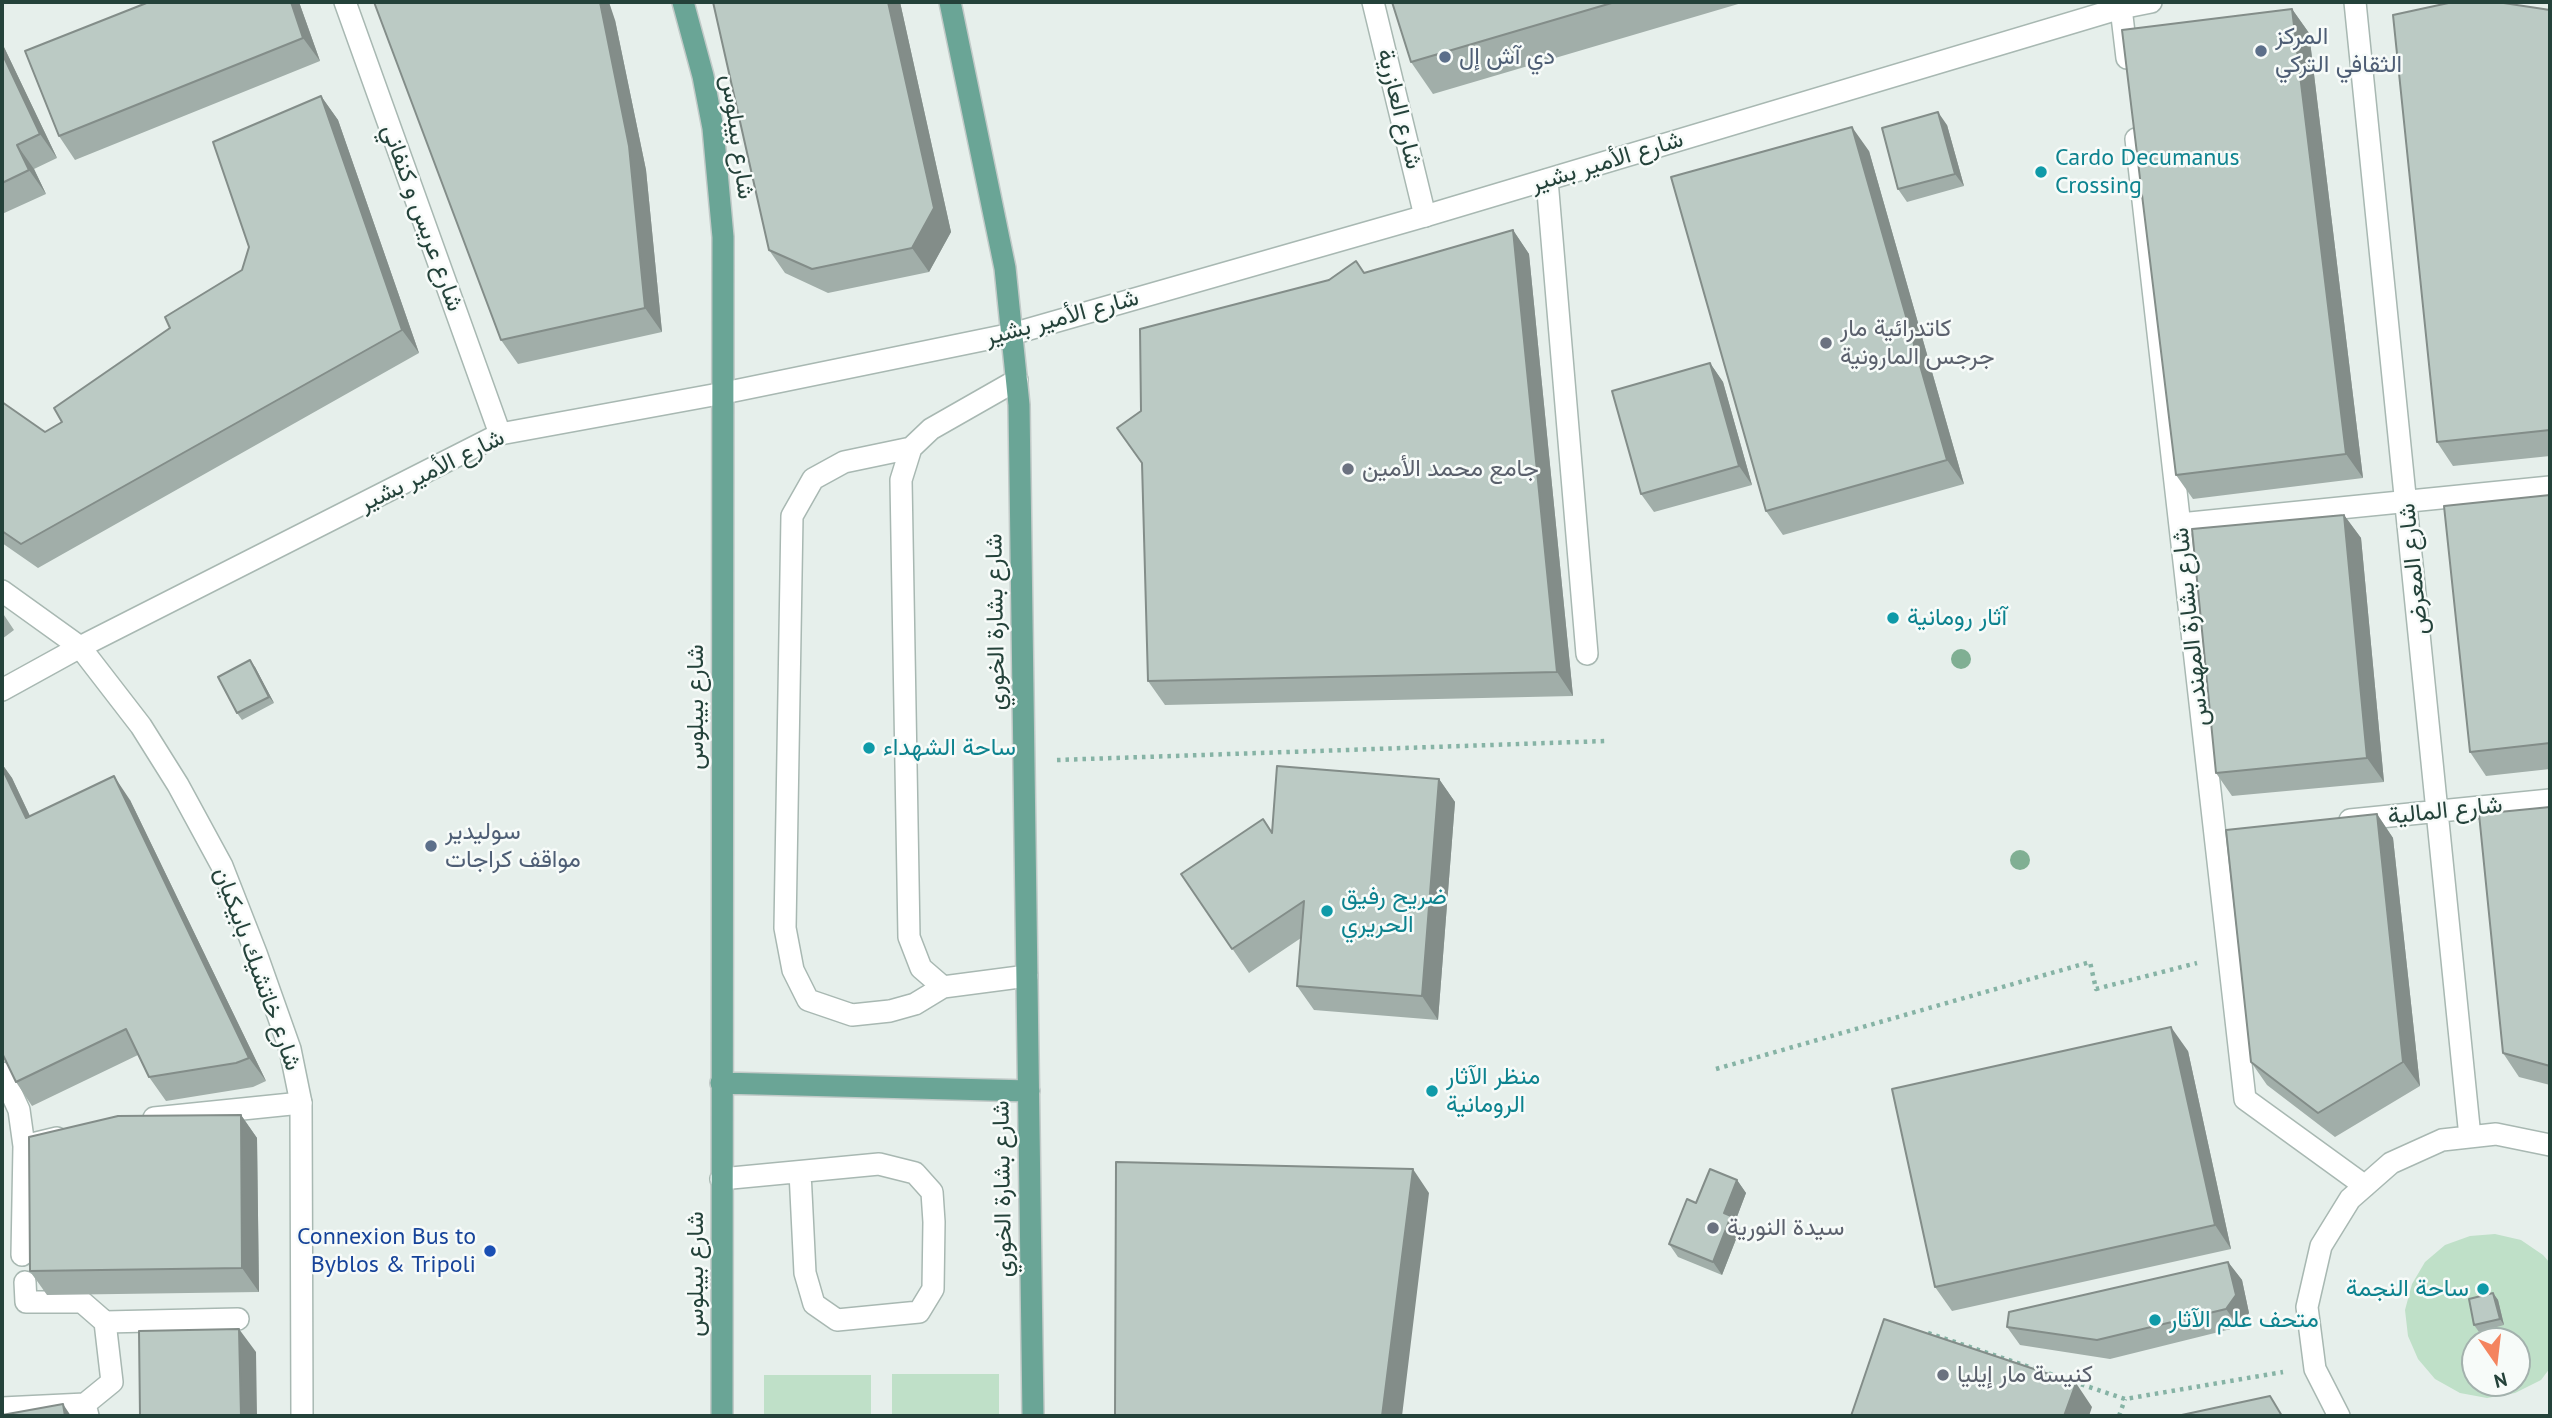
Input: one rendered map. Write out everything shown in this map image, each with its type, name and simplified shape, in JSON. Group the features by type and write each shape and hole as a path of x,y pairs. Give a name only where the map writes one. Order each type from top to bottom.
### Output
{"main road":[{"name":"شارع بيبلوس","path":"683,2 703,76 720,181 723,237 722,1416"},
{"name":"شارع بشارة الخوري","path":"950,2 1004,268 1019,405 1033,1416"},
{"path":"721,1083 1028,1091"}],"street":[{"name":"شارع عريس و كنفاني","path":"345,2 500,434"},
{"name":"شارع العازرية","path":"1373,2 1425,216"},
{"name":"شارع الأمير بشير","path":"2,690 80,647 500,434 724,393 1012,334 1425,216 2121,8 2151,2"},
{"name":"شارع المعرض","path":"2356,2 2470,1137"},
{"path":"2121,8 2129,77"},
{"name":"شارع بشارة المهندس","path":"2133,117 2245,1099 2365,1186"},
{"path":"1547,180 1587,654"},
{"path":"943,987 921,968 909,937 901,480 911,448 931,429 1017,380"},
{"path":"911,448 844,462 813,479 792,516 785,928 793,970 808,1000 852,1016 890,1011 915,1004 943,987 1027,976"},
{"path":"2180,524 2550,487"},
{"name":"شارع خاتشيك بابيكيان","path":"2,591 80,647 141,726 178,785 222,866 290,1049 302,1103 302,1416"},
{"name":"شارع المالية","path":"2333,821 2550,800"},
{"path":"2215,833 2241,830"},
{"path":"2,1073 19,1110 24,1146 22,1255"},
{"path":"133,1120 302,1103"},
{"path":"24,1146 78,1133"},
{"path":"2339,1416 2315,1369 2307,1307 2321,1246 2350,1199 2391,1163 2442,1140 2496,1134 2550,1145"},
{"path":"721,1179 879,1164 915,1173 932,1192 933,1289 919,1311 837,1320 814,1304 805,1273 800,1172"},
{"path":"25,1282 26,1302 82,1302 105,1322 238,1319"},
{"path":"2,1408 86,1410 112,1382 105,1322"}],"path":[{"path":"1024,761 1606,741"},
{"path":"1716,1069 2090,962 2096,989 2199,963 2201,975"},
{"path":"1927,1333 2125,1399 2274,1373"},
{"path":"2119,1416 2125,1399"}],"green space":[{"path":"2495,1234 2521,1240 2550,1263 2550,1368 2541,1380 2531,1385 2531,1327 2461,1327 2461,1393 2435,1379 2418,1359 2408,1336 2405,1310 2412,1284 2425,1262 2445,1245 2470,1236"},
{"path":"892,1374 999,1374 999,1416 892,1416"},
{"path":"764,1375 871,1375 871,1416 764,1416"}],"building":[{"path":"149,2 291,2 303,38 59,136 25,51"},
{"path":"374,2 600,2 629,146 645,308 501,340"},
{"path":"713,2 888,2 934,208 912,248 812,269 769,250"},
{"path":"1392,2 1615,2 1411,62"},
{"path":"2453,2 2497,2 2550,10 2550,430 2437,442 2393,15"},
{"path":"2292,9 2346,454 2176,475 2122,30"},
{"path":"2,53 40,134 17,145 29,170 2,183"},
{"path":"321,96 402,330 21,544 2,531 2,402 45,432 62,422 54,408 170,328 165,317 242,270 249,247 213,142"},
{"path":"1938,112 1955,174 1898,189 1882,128"},
{"name":"كاتدرائية مار جرجس المارونية","path":"1852,127 1947,460 1766,511 1671,177"},
{"name":"جامع محمد الأمين","path":"1513,230 1557,672 1148,681 1142,463 1117,428 1141,411 1140,329 1329,280 1356,261 1364,273"},
{"path":"1710,363 1739,466 1641,494 1612,391"},
{"path":"2550,495 2550,743 2470,752 2444,506"},
{"path":"2344,515 2367,758 2216,773 2192,529"},
{"path":"250,660 269,697 237,713 218,677"},
{"name":"ضريح رفيق الحريري","path":"1277,766 1439,779 1422,996 1297,986 1304,901 1232,949 1181,874 1263,819 1272,833"},
{"path":"2,768 26,818 114,776 249,1058 236,1063 149,1077 126,1029 16,1082 2,1053"},
{"path":"2550,807 2550,1066 2503,1053 2479,814"},
{"path":"2377,814 2403,1062 2318,1113 2251,1062 2226,830"},
{"path":"2171,1027 2215,1225 1935,1287 1892,1089"},
{"path":"241,1115 242,1268 30,1271 29,1137 118,1116"},
{"path":"1116,1162 1413,1169 1382,1416 1115,1416"},
{"name":"سيدة النورية","path":"1710,1169 1737,1180 1724,1213 1731,1216 1713,1262 1669,1244 1687,1199 1696,1203"},
{"path":"2228,1262 2236,1295 2226,1309 2097,1340 2007,1327 2009,1312"},
{"path":"2493,1293 2500,1319 2474,1325 2469,1299"},
{"name":"كنيسة مار إيليا","path":"1884,1319 2076,1383 2064,1416 1851,1416"},
{"path":"239,1329 241,1416 140,1416 139,1331"},
{"path":"2270,1396 2282,1416 2177,1416"},
{"path":"63,1404 65,1416 2,1416 2,1415"}],"place":[{"name":"المركز الثقافي التركي","path":"2261,51"},
{"name":"دي آش إل","path":"1445,57"},
{"name":"Cardo Decumanus Crossing","path":"2041,172"},
{"name":"كاتدرائية مار جرجس المارونية","path":"1826,343"},
{"name":"جامع محمد الأمين","path":"1348,469"},
{"name":"آثار رومانية","path":"1893,618"},
{"name":"ساحة الشهداء","path":"869,748"},
{"name":"سوليدير مواقف كراجات","path":"431,846"},
{"name":"ضريح رفيق الحريري","path":"1327,911"},
{"name":"منظر الآثار الرومانية","path":"1432,1091"},
{"name":"سيدة النورية","path":"1713,1228"},
{"name":"Connexion Bus to Byblos & Tripoli","path":"490,1251"},
{"name":"ساحة النجمة","path":"2483,1289"},
{"name":"متحف علم الآثار","path":"2155,1320"},
{"name":"كنيسة مار إيليا","path":"1943,1375"}]}
